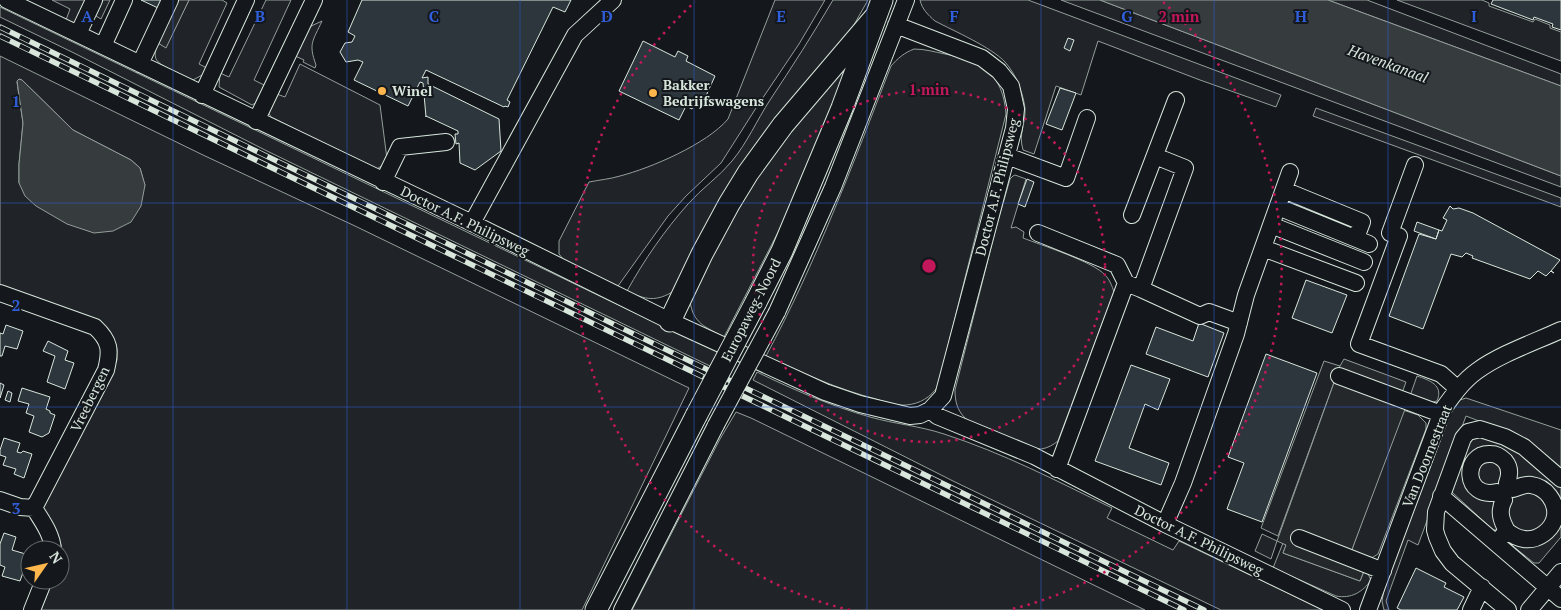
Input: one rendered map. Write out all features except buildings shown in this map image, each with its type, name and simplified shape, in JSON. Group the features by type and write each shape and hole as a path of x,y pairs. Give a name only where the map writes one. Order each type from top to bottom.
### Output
{"main road":[{"name":"Europaweg-Noord","path":"596,610 782,251 842,108 878,8"},
{"path":"670,321 702,254 748,173 878,8"}],"street":[{"name":"Doctor A.F. Philipsweg","path":"7,0 383,182 472,223 670,321 825,392 860,404 910,416 920,415 930,410 943,396 1007,156 1014,128 1016,109 1011,86 999,72 982,58 896,25"},
{"path":"78,34 94,0"},
{"path":"103,46 124,0"},
{"path":"140,64 170,0"},
{"path":"202,95 246,0"},
{"path":"256,121 314,0"},
{"path":"472,223 575,35 613,0"},
{"name":"Europaweg-Noord","path":"622,610 716,426 777,312 833,187 906,0"},
{"path":"1132,215 1176,100"},
{"path":"1007,156 1066,178 1087,118"},
{"path":"383,182 400,147 446,142"},
{"path":"1057,469 1133,286 1185,168 1155,156"},
{"path":"1416,164 1390,233 1399,236 1358,344 1441,374 1458,389"},
{"path":"1165,524 1183,483 1239,323 1246,295 1290,172"},
{"path":"1278,207 1362,241 1362,222 1284,190"},
{"path":"1271,225 1364,262"},
{"path":"1038,232 1117,265 1133,286 1200,316 1209,312 1239,323"},
{"path":"1263,248 1356,283"},
{"name":"Vreebergen","path":"0,293 95,327 103,335 108,345 110,357 106,370 34,508"},
{"name":"Van Doornestraat","path":"1368,610 1443,409 1458,389 1475,372 1488,363 1561,330"},
{"path":"1339,376 1441,414"},
{"name":"Doctor A.F. Philipsweg","path":"930,410 937,416 1034,456 1165,524 1342,610"},
{"path":"1508,610 1452,563 1440,544 1436,530 1436,512 1464,438 1468,432 1480,429 1517,443 1561,479"},
{"path":"1531,485 1546,492 1552,499 1555,516 1547,531 1540,537 1532,539 1515,536 1502,537 1500,513 1505,491 1531,485"},
{"path":"1441,496 1502,537 1548,588 1561,599"},
{"path":"0,500 34,508 52,540"},
{"path":"1299,538 1382,571"},
{"path":"1529,610 1561,572"},
{"path":"1471,610 1482,587"},
{"path":"32,610 40,590"}],"shaded area":[{"path":"52,0 89,0 75,23 66,20 70,9"},
{"path":"103,0 110,0 101,19 96,16"},
{"path":"178,0 189,0 166,48 158,43"},
{"path":"189,0 222,0 227,3 199,64 207,68 204,74 193,80 162,65 158,62 155,55 158,43 166,47"},
{"path":"266,0 291,0 254,80 266,86 257,102 252,105 219,87 220,73 229,77"},
{"path":"775,0 825,0 799,44 721,163 668,216 618,286 564,260 559,254 559,241 589,182 633,172 678,154 707,137 728,119"},
{"path":"833,0 868,0 851,30 674,291 662,297 645,298 627,291 671,224 693,198 722,172 737,154"},
{"path":"920,0 1028,0 1281,95 1276,107 1098,41 1081,95 1056,86 1034,154 1023,150 1021,139 1025,108 1023,96 1009,67 999,56 991,51 935,21 926,12"},
{"path":"1061,0 1100,0 1561,176 1561,187"},
{"path":"1328,0 1367,0 1561,74 1561,86"},
{"path":"1397,0 1482,0 1489,3 1489,6 1533,22 1535,19 1561,32 1561,61"},
{"path":"0,7 608,300 718,351 710,366 265,150 0,17"},
{"path":"322,21 312,47 315,68 293,55 307,28"},
{"path":"914,49 958,57 980,66 995,79 1004,100 1006,114 938,386 925,399 916,403 902,405 862,395 834,385 766,356 818,249 891,66 901,56"},
{"path":"0,56 689,388 582,610 41,610 49,590 70,590 70,540 58,540 42,508 108,384 117,360 117,349 111,333 105,326 0,286","holes":["19,79 73,130 131,160 140,168 145,186 19,183 23,123 17,82"]},
{"path":"300,64 380,105 387,159 384,164 377,169 271,117 267,110 274,93 285,97"},
{"path":"848,65 788,213 724,337 697,320 690,301 725,224 786,131"},
{"path":"1316,108 1561,198 1561,207 1313,116"},
{"path":"1015,175 1026,179 1011,228 1016,227 1024,232 1023,238 1079,259 1099,270 1108,279 1114,292 1058,441 1041,449 1015,441 970,421 960,412 955,398 955,390 996,228 1010,179"},
{"path":"1344,359 1406,382 1402,393 1410,396 1351,552 1364,571 1360,581 1283,553 1286,545 1277,541"},
{"path":"1324,361 1340,366 1278,536 1261,528"},
{"path":"757,372 855,413 944,434 1009,459 1112,508 1107,518 1173,550 1179,541 1323,610 1221,610 953,481 753,380"},
{"path":"1417,376 1430,381 1437,387 1439,395 1437,401 1429,403 1410,396"},
{"path":"1466,398 1561,430 1561,470 1518,436 1466,416 1418,545 1408,540 1386,601 1389,610 1384,610 1382,601 1384,590 1450,414 1460,400"},
{"path":"1403,410 1418,415 1426,423 1426,429 1378,554 1370,559 1351,552"},
{"path":"736,412 1145,610 632,610 720,439"},
{"path":"1482,436 1518,451 1561,486 1561,512 1516,482 1502,451 1464,475 1495,498 1493,510 1496,530 1493,530 1453,493 1451,491 1469,439"},
{"path":"1488,459 1504,468 1499,486 1482,486 1476,468"},
{"path":"1519,491 1540,494 1548,507 1547,522 1536,533 1514,531 1505,506 1513,495"},
{"path":"1561,512 1561,537 1539,563 1534,563 1509,543 1511,540 1519,544"},
{"path":"1262,534 1277,541 1271,559 1255,551"},
{"path":"1283,543 1286,545 1283,553 1360,581 1364,571 1367,572 1371,580 1356,594 1336,596 1273,568"}],"water":[{"name":"Havenkanaal","path":"1100,0 1328,0 1561,86 1561,176"},
{"path":"19,79 73,130 131,160 140,168 145,185 141,206 131,222 113,231 94,233 67,224 36,206 25,196 19,183 23,123 17,81"}],"railway":[{"path":"0,27 1204,610"},
{"path":"0,36 1184,610"}],"place":[{"name":"Winel","path":"382,91"},
{"name":"Bakker Bedrijfswagens","path":"653,93"}]}
